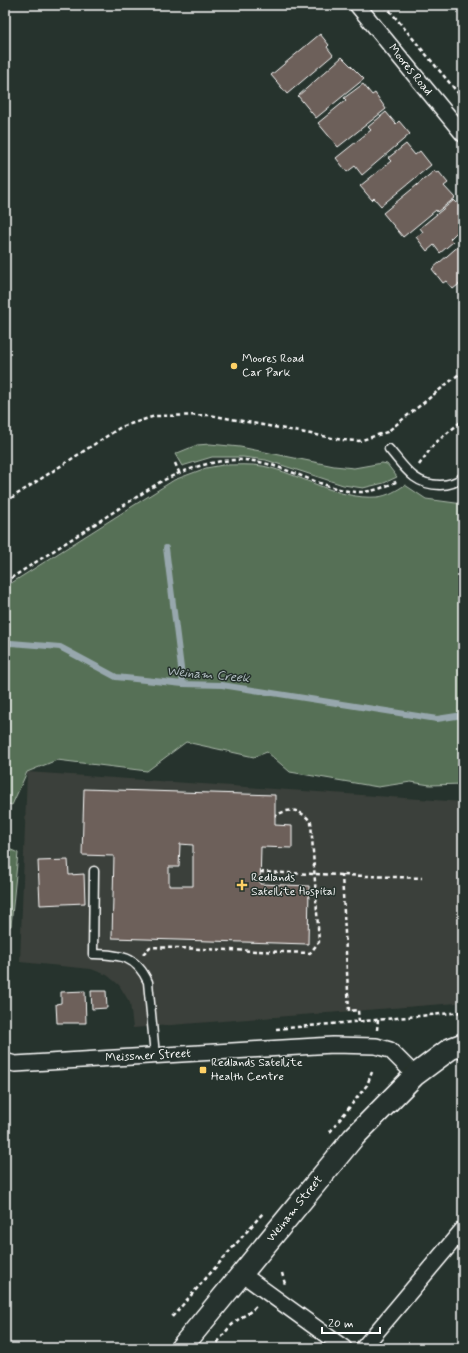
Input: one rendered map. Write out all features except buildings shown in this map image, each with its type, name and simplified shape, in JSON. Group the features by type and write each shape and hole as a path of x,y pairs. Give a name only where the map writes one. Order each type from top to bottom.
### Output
{"street":[{"name":"Moores Road","path":"357,5 463,134"},
{"path":"415,1075 450,1049 463,1044"},
{"name":"Meissner Street","path":"5,1061 15,1064 333,1045 376,1046 390,1050 415,1075"},
{"name":"Weinam Street","path":"181,1348 353,1138 415,1075"},
{"path":"363,1348 463,1229"},
{"path":"242,1274 344,1348"}],"lane":[{"path":"389,449 411,475 419,481 438,485 449,485 463,477"},
{"path":"94,871 93,954 122,956 134,963 143,971 148,982 155,1056"}],"path":[{"path":"385,5 463,99"},
{"path":"5,502 121,427 155,416 210,415 343,440 360,441 388,432 463,371"},
{"path":"5,582 160,482 179,472 234,460 254,460 281,467 339,488 362,492 385,487 411,475 434,444 463,420"},
{"path":"175,463 179,472"},
{"path":"134,963 150,947 310,953 319,942 311,822 304,813 293,809 283,811 275,816"},
{"path":"260,872 422,878"},
{"path":"342,874 349,1011 358,1010 359,1022"},
{"path":"377,1032 378,1020"},
{"path":"326,1136 367,1085 372,1072"},
{"path":"172,1317 267,1208"},
{"path":"282,1273 286,1284 291,1290"},
{"path":"213,1348 234,1323 245,1314 252,1312"}],"shaded area":[{"name":"Redlands Satellite Hospital","path":"27,772 463,802 457,1003 133,1028 130,1003 119,985 107,975 91,969 20,962"}],"green space":[{"path":"210,444 240,447 334,466 354,468 382,463 387,464 397,477 384,483 363,488 343,485 266,460 243,457 212,457 182,466 175,454 197,445"},
{"path":"223,465 263,466 348,495 377,497 392,492 405,485 426,499 463,504 463,784 430,785 411,782 378,787 290,772 267,752 254,757 186,742 147,771 57,760 27,772 12,805 5,803 5,587 174,480 206,468"},
{"path":"5,839 7,848 18,853 11,926 5,927"}],"waterway":[{"path":"166,548 183,684"},
{"name":"Weinam Creek","path":"5,644 11,643 60,647 116,677 183,684 222,685 437,719 463,715"}],"place":[{"name":"Moores Road Car Park","path":"234,366"},
{"name":"Redlands Satellite Hospital","path":"242,885"},
{"name":"Redlands Satellite Health Centre","path":"203,1070"}]}
